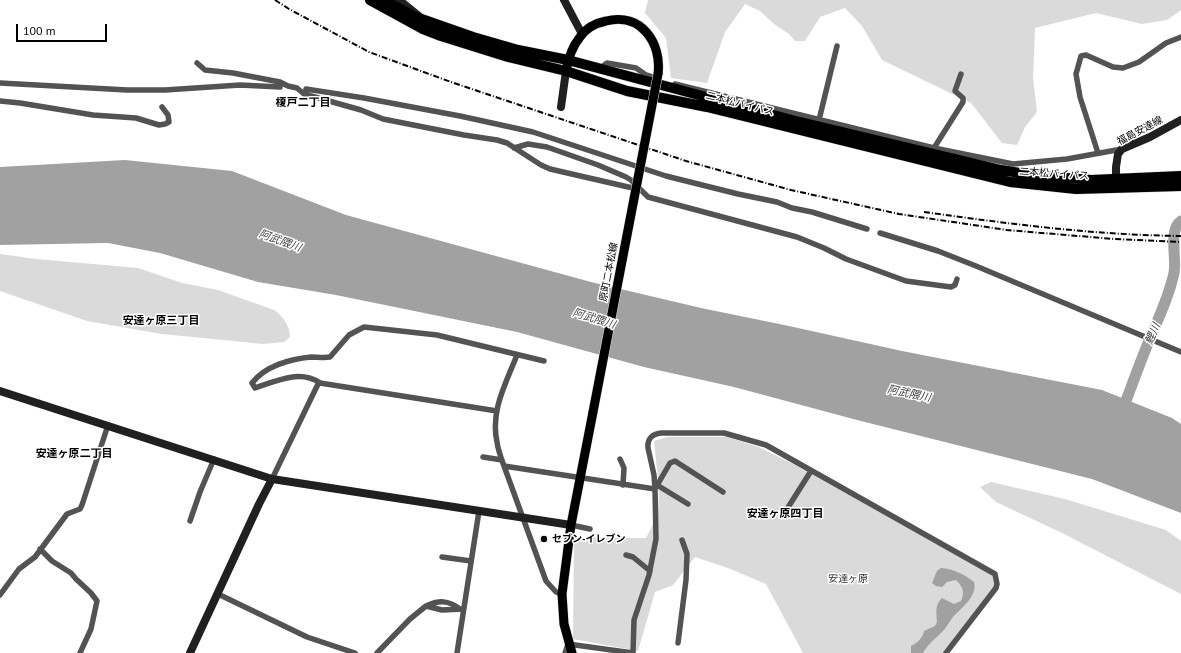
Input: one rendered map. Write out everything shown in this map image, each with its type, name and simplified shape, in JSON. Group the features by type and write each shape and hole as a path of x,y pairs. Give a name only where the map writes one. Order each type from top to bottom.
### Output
{"highway":[{"name":"二本松バイパス","path":"370,0 423,29 508,57 566,71 627,91 708,107 1010,182 1076,189 1116,184"},
{"name":"二本松バイパス","path":"384,0 413,16 434,25 510,48 568,60 792,120 1001,170 1063,179 1091,180 1116,184"},
{"path":"1116,184 1181,176"},
{"path":"1116,184 1181,186"}],"main road":[{"name":"原町二本松線","path":"566,71 571,52 582,34 596,24 610,20 627,20 645,30 655,45 659,58 658,74 637,189 571,525 562,594 563,614 568,644 572,653"}],"street":[{"path":"364,0 423,29"},
{"path":"399,0 434,25"},
{"path":"564,0 582,34"},
{"path":"1098,153 1080,97 1076,74 1081,56 1086,56 1123,68 1139,62 1166,43 1181,37"},
{"path":"819,120 837,46"},
{"path":"599,69 606,63 636,68 646,75 665,82 934,148 1013,164 1067,159 1122,149"},
{"path":"197,64 205,70 233,73 280,82 297,88 304,94 361,110 383,119 464,135 489,138 507,143 545,167 637,189"},
{"path":"562,107 566,71"},
{"path":"934,148 963,102 964,98 956,91 961,74"},
{"path":"0,83 133,90 165,90 240,85 280,87"},
{"path":"306,89 462,116 533,132 666,176 777,202 792,208 812,212 867,229"},
{"path":"0,101 93,115 136,118 158,125 169,122 168,115 162,107"},
{"name":"福島安達線","path":"1116,184 1118,154 1122,149 1150,137 1181,120"},
{"path":"514,148 528,144 536,144 576,157 626,177 648,197 797,238 824,248 846,259 906,281 951,287 955,286 957,279"},
{"path":"880,233 938,251 976,266 1181,352"},
{"path":"497,410 319,382 310,377 299,376 280,379 255,388 252,384 257,376 285,362 298,358 330,357 349,335 364,328 437,335 544,361"},
{"path":"517,355 498,401 496,441 546,581 556,592 562,594"},
{"path":"190,653 259,504 319,382"},
{"path":"0,391 272,479 522,517 590,529"},
{"path":"0,595 19,569 35,557 67,514 80,509 108,425"},
{"path":"565,653 568,644 633,653 634,620 650,571 656,539 656,487 648,444 652,436 661,432 726,433 766,445 995,574 997,584 996,588 946,653"},
{"path":"483,457 503,463 580,478 622,485 656,487 688,504"},
{"path":"190,521 214,459"},
{"path":"620,459 624,468 622,485"},
{"path":"656,487 670,463 675,462 723,492"},
{"path":"787,510 811,471"},
{"path":"457,653 462,609 479,511"},
{"path":"678,643 686,580 687,554 682,540"},
{"path":"40,549 52,561 71,573 97,601 92,629 80,653"},
{"path":"626,555 633,557 650,571"},
{"path":"442,557 471,561"},
{"path":"218,594 307,637 340,650 355,653"},
{"path":"377,653 410,619 426,606 442,610 462,609"}],"green space":[{"path":"648,0 1181,0 1181,10 1167,20 1142,24 1096,13 1035,28 1033,78 1037,112 1025,127 1017,145 1002,143 971,103 882,60 862,26 845,8 820,17 805,41 795,41 789,34 774,24 760,11 745,4 725,32 707,83 671,78 666,38 645,13"},
{"path":"0,254 36,259 138,268 182,283 218,290 274,310 285,322 289,329 290,337 284,342 263,344 162,334 87,321 0,291"},
{"name":"安達ヶ原","path":"667,437 727,437 759,447 795,465 992,575 995,578 995,585 943,653 803,653 766,584 728,568 695,557 673,585 655,592 638,651 573,639 574,538 646,538 658,514 659,489 654,441"},
{"path":"991,482 1065,499 1166,530 1181,541 1181,594 1062,533 996,502 980,487"}],"water":[{"name":"阿武隈川","path":"125,160 232,171 346,215 591,282 701,308 902,351 1102,390 1172,418 1181,424 1181,513 1092,479 857,420 734,387 644,367 517,332 336,295 258,282 160,253 108,243 0,245 0,167"},
{"path":"941,568 962,574 970,579 974,582 974,592 923,653 911,653 911,646 920,640 924,631 935,626 937,622 936,609 940,600 942,598 954,604 961,601 963,590 956,580 947,582 942,587 936,586 932,583 937,571"}],"waterway":[{"name":"鯉川","path":"1121,414 1170,290 1175,267 1174,237 1177,225 1181,221"}],"railway":[{"path":"275,0 369,52 451,82 686,161 791,190 899,214 1007,230 1114,239 1181,242"},
{"path":"924,212 1020,225 1084,231 1117,234 1181,236"}],"place":[{"name":"セブン-イレブン","path":"544,539"}],"district":[{"name":"榎戸二丁目","path":"303,103"},
{"name":"安達ヶ原三丁目","path":"161,321"},
{"name":"安達ヶ原二丁目","path":"74,454"},
{"name":"安達ヶ原四丁目","path":"785,514"}]}
